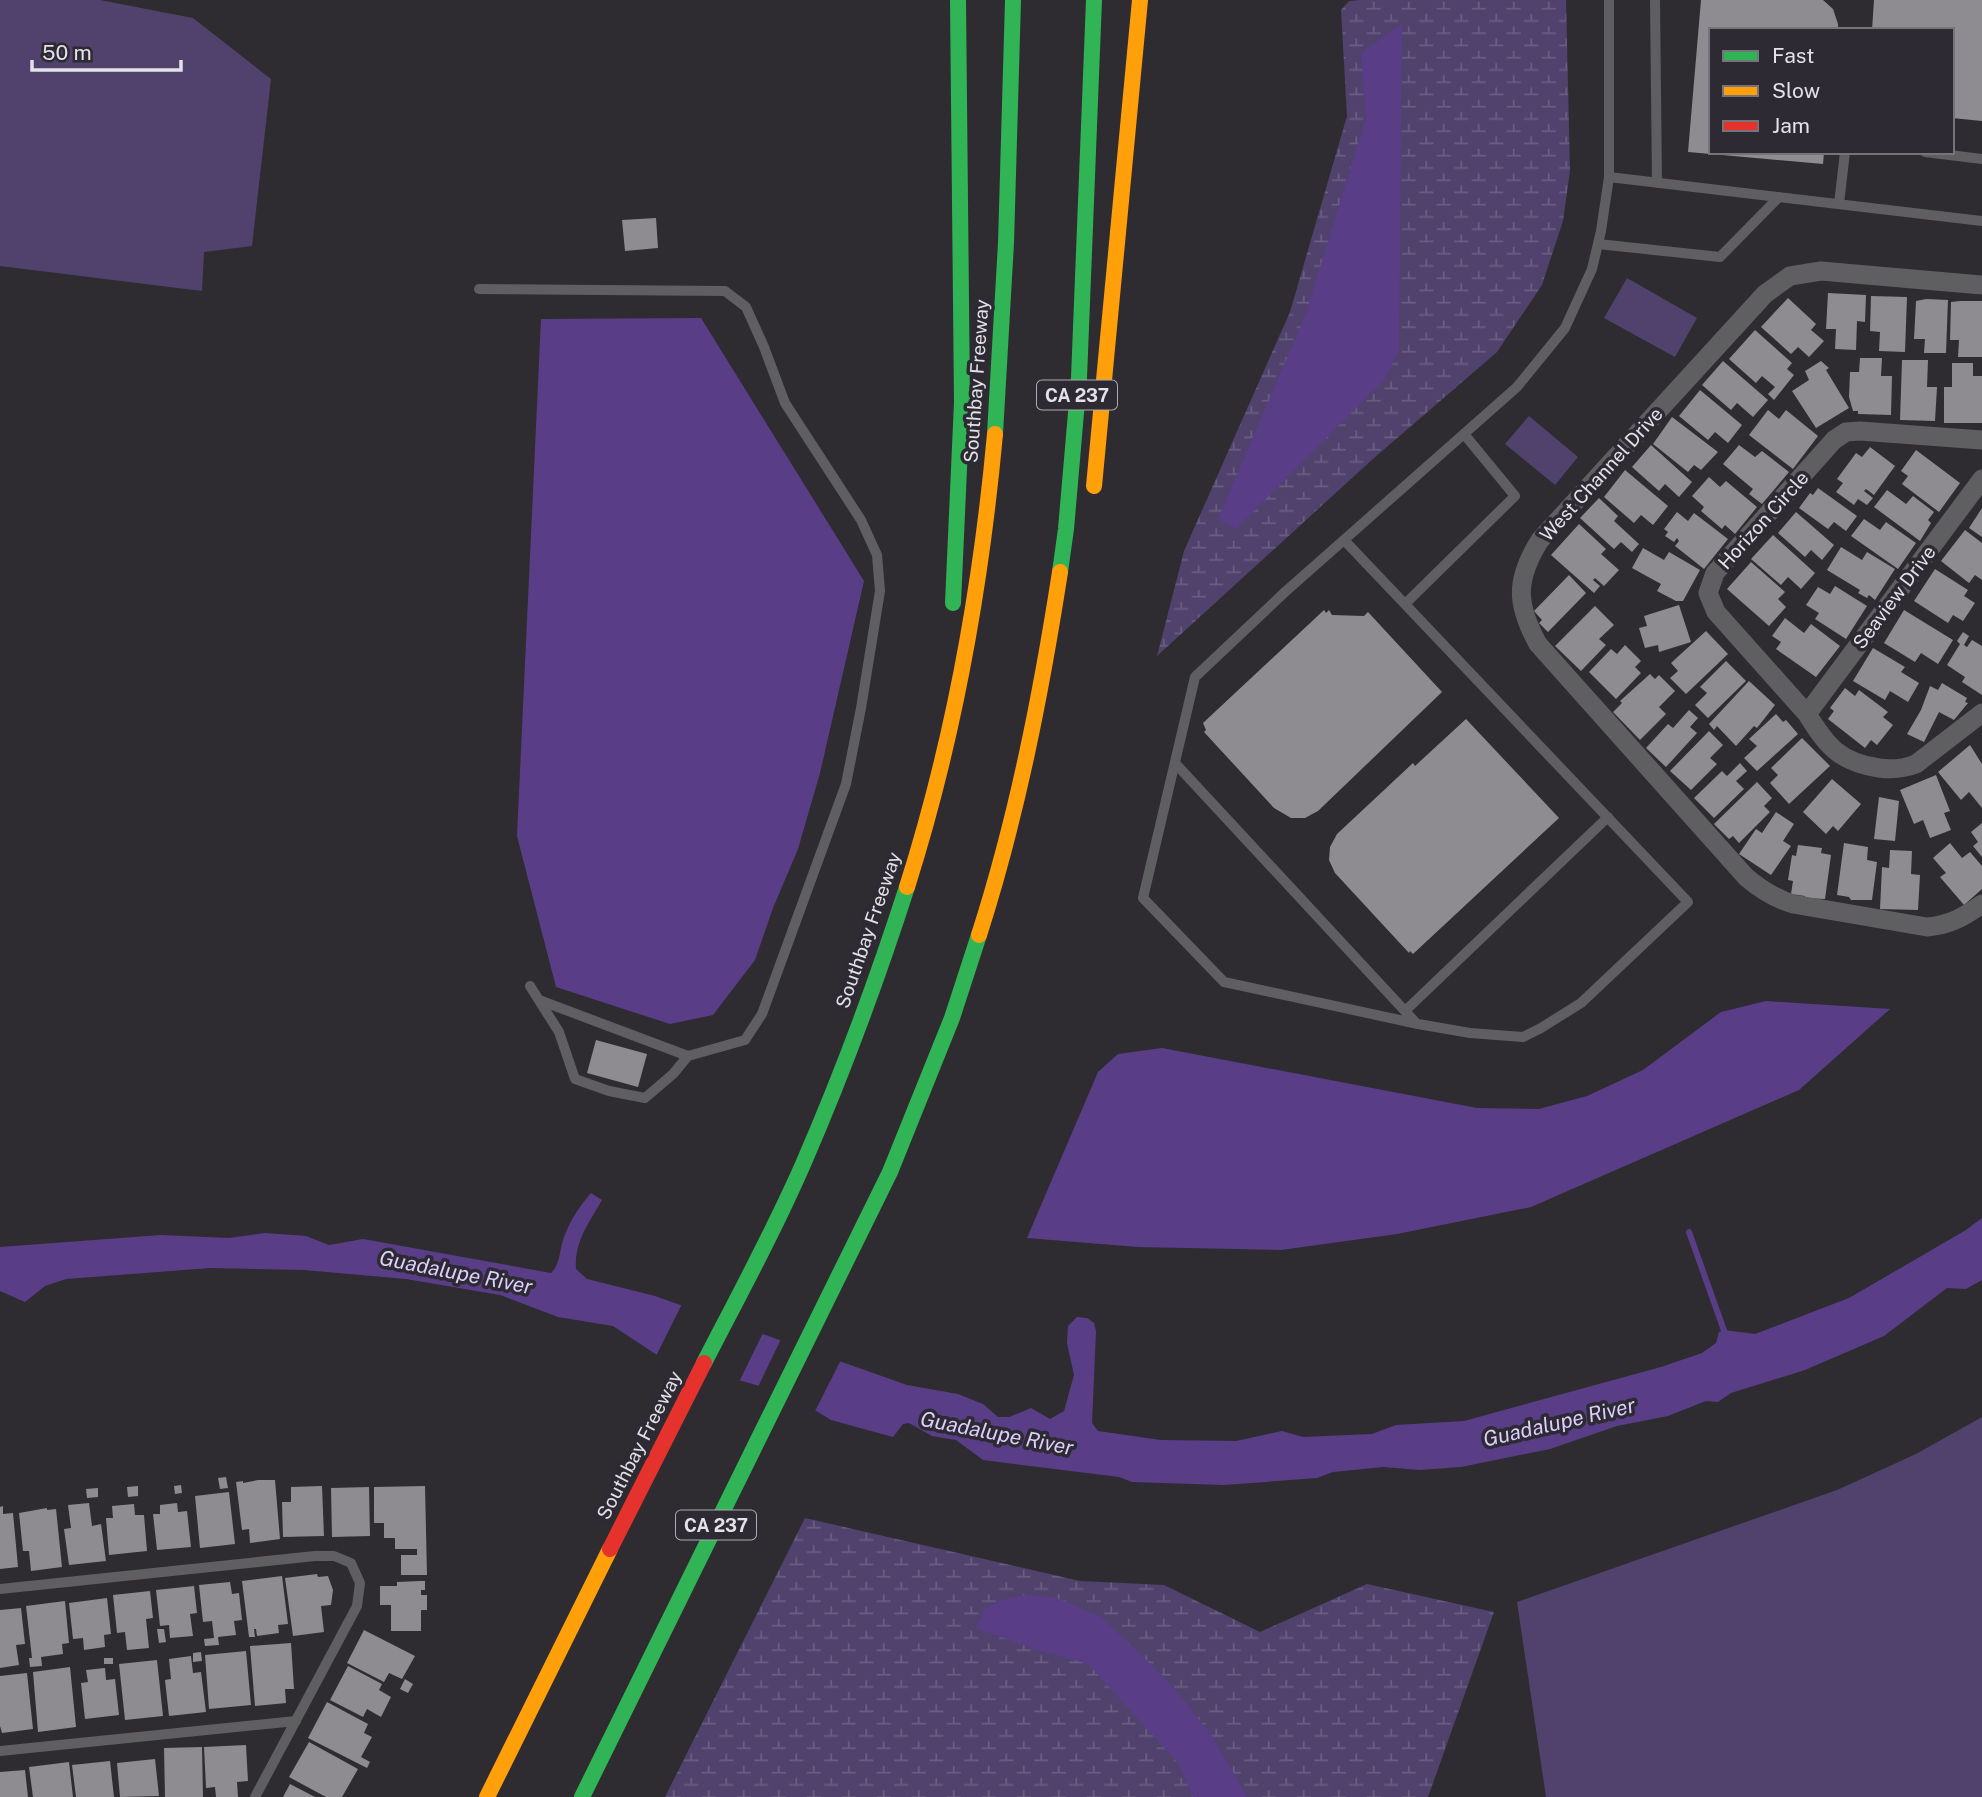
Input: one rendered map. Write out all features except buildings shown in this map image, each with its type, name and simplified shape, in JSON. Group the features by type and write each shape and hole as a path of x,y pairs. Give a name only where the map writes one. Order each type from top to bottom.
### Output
{"highway":[{"path":"952,616 962,402 958,0"},
{"name":"Southbay Freeway","path":"487,1797 771,1231 823,1114 870,995 909,879 941,764 967,646 987,519 999,380 1013,0"},
{"name":"CA 237","path":"582,1797 910,1126 952,1018 990,900 1019,786 1047,655 1066,529 1079,378 1094,0"},
{"path":"1093,498 1140,0"},
{"path":"941,764 950,643"},
{"path":"1019,786 1051,726"}],"street":[{"name":"West Channel Drive","path":"1982,285 1821,271 1790,276 1779,282 1539,540 1521,579 1525,621 1538,644 1746,877 1775,899 1927,927 1946,925 1964,917 1982,904"},
{"name":"Horizon Circle","path":"1982,440 1846,432 1834,440 1715,573 1708,593 1716,612 1846,760 1894,770 1916,764 1982,713"},
{"name":"Seaview Drive","path":"1807,714 1982,480"}],"lane":[{"path":"1344,540 1688,902 1581,1003 1523,1037 1470,1033 1418,1024 1224,982 1143,898 1195,677 1344,540 1517,387 1565,328 1592,269 1609,177 1609,0"},
{"path":"1655,0 1657,183"},
{"path":"1839,205 1845,154"},
{"path":"1941,154 1982,159"},
{"path":"1609,177 1982,221"},
{"path":"1598,244 1720,257 1779,197"},
{"path":"480,289 725,290 746,307 785,403 862,520 877,555 880,591 846,784 762,1014 745,1040 688,1056 673,1074 645,1098 609,1091 575,1079 559,1032 530,986"},
{"path":"1405,604 1515,496 1464,434"},
{"path":"1175,762 1418,1024"},
{"path":"1405,1011 1608,817"},
{"path":"538,1000 688,1056"},
{"path":"0,1589 315,1556 334,1556 351,1563 360,1583 357,1605 255,1797"},
{"path":"0,1751 296,1721"}],"green space":[{"path":"0,0 100,0 193,18 271,79 252,246 204,252 202,291 0,266"},
{"path":"1566,0 1570,171 1563,221 1542,285 1497,352 1374,458 1157,656 1184,551 1290,312 1347,116 1341,10 1349,1"},
{"path":"1627,278 1697,318 1675,357 1604,318"},
{"path":"1529,416 1578,457 1555,485 1505,444"},
{"path":"1982,1417 1982,1797 1546,1797 1517,1602 1837,1490 1916,1454"},
{"path":"805,1518 1080,1581 1164,1585 1260,1632 1367,1584 1494,1612 1428,1797 665,1797"}],"water":[{"path":"1402,24 1399,350 1385,379 1236,529 1218,519 1305,316 1366,118 1361,53"},
{"path":"701,318 864,581 820,773 798,849 755,960 713,1015 670,1024 556,987 517,836 541,319"},
{"path":"1766,1001 1890,1009 1799,1090 1531,1207 1397,1234 1281,1250 1138,1247 1027,1238 1098,1072 1118,1054 1162,1048 1477,1108 1539,1109 1587,1096 1643,1070 1721,1012"},
{"name":"Guadalupe River","path":"591,1193 602,1200 583,1233 576,1259 576,1269 587,1279 655,1296 907,1385 958,1394 983,1404 998,1417 1009,1417 1031,1408 1050,1419 1064,1411 1074,1375 1067,1343 1068,1326 1077,1317 1087,1318 1094,1323 1096,1331 1092,1423 1098,1431 1161,1440 1236,1441 1282,1431 1303,1437 1372,1434 1396,1425 1464,1421 1661,1367 1702,1353 1716,1343 1719,1332 1724,1330 1755,1334 1849,1298 1982,1218 1982,1280 1966,1289 1947,1288 1884,1336 1805,1370 1731,1393 1718,1402 1706,1401 1668,1416 1617,1426 1550,1449 1461,1467 1420,1470 1383,1467 1333,1472 1317,1478 1224,1485 1132,1482 1119,1477 983,1460 956,1440 932,1436 909,1423 903,1424 893,1437 831,1420 788,1394 663,1359 613,1326 558,1317 500,1295 406,1279 304,1270 210,1268 66,1279 45,1286 25,1302 0,1291 0,1247 161,1235 229,1238 265,1233 306,1236 329,1245 363,1239 551,1273 557,1265 569,1224"},
{"path":"1025,1595 1055,1597 1101,1617 1165,1678 1211,1734 1247,1797 1193,1797 1177,1762 1088,1664 1034,1649 976,1628 984,1609 1002,1600"}],"pier":[{"path":"683,1302 764,1331 738,1384 655,1358"},
{"path":"782,1337 842,1358 814,1413 786,1397 757,1389"}],"waterway":[{"path":"1689,1232 1726,1336"}],"traffic: fast":[{"path":"953,603 962,402 958,0"},
{"path":"995,434 1006,243 1013,0"},
{"path":"1060,572 1079,378 1094,0"},
{"path":"704,1363 804,1162 859,1026 907,887"},
{"path":"582,1797 890,1172 952,1018 979,935"}],"traffic: slow":[{"path":"1094,486 1140,0"},
{"path":"907,887 952,719 982,549 995,434"},
{"path":"979,935 993,891 1027,755 1060,572"},
{"path":"487,1797 610,1549"}],"traffic: jam":[{"path":"610,1549 704,1363"}]}
